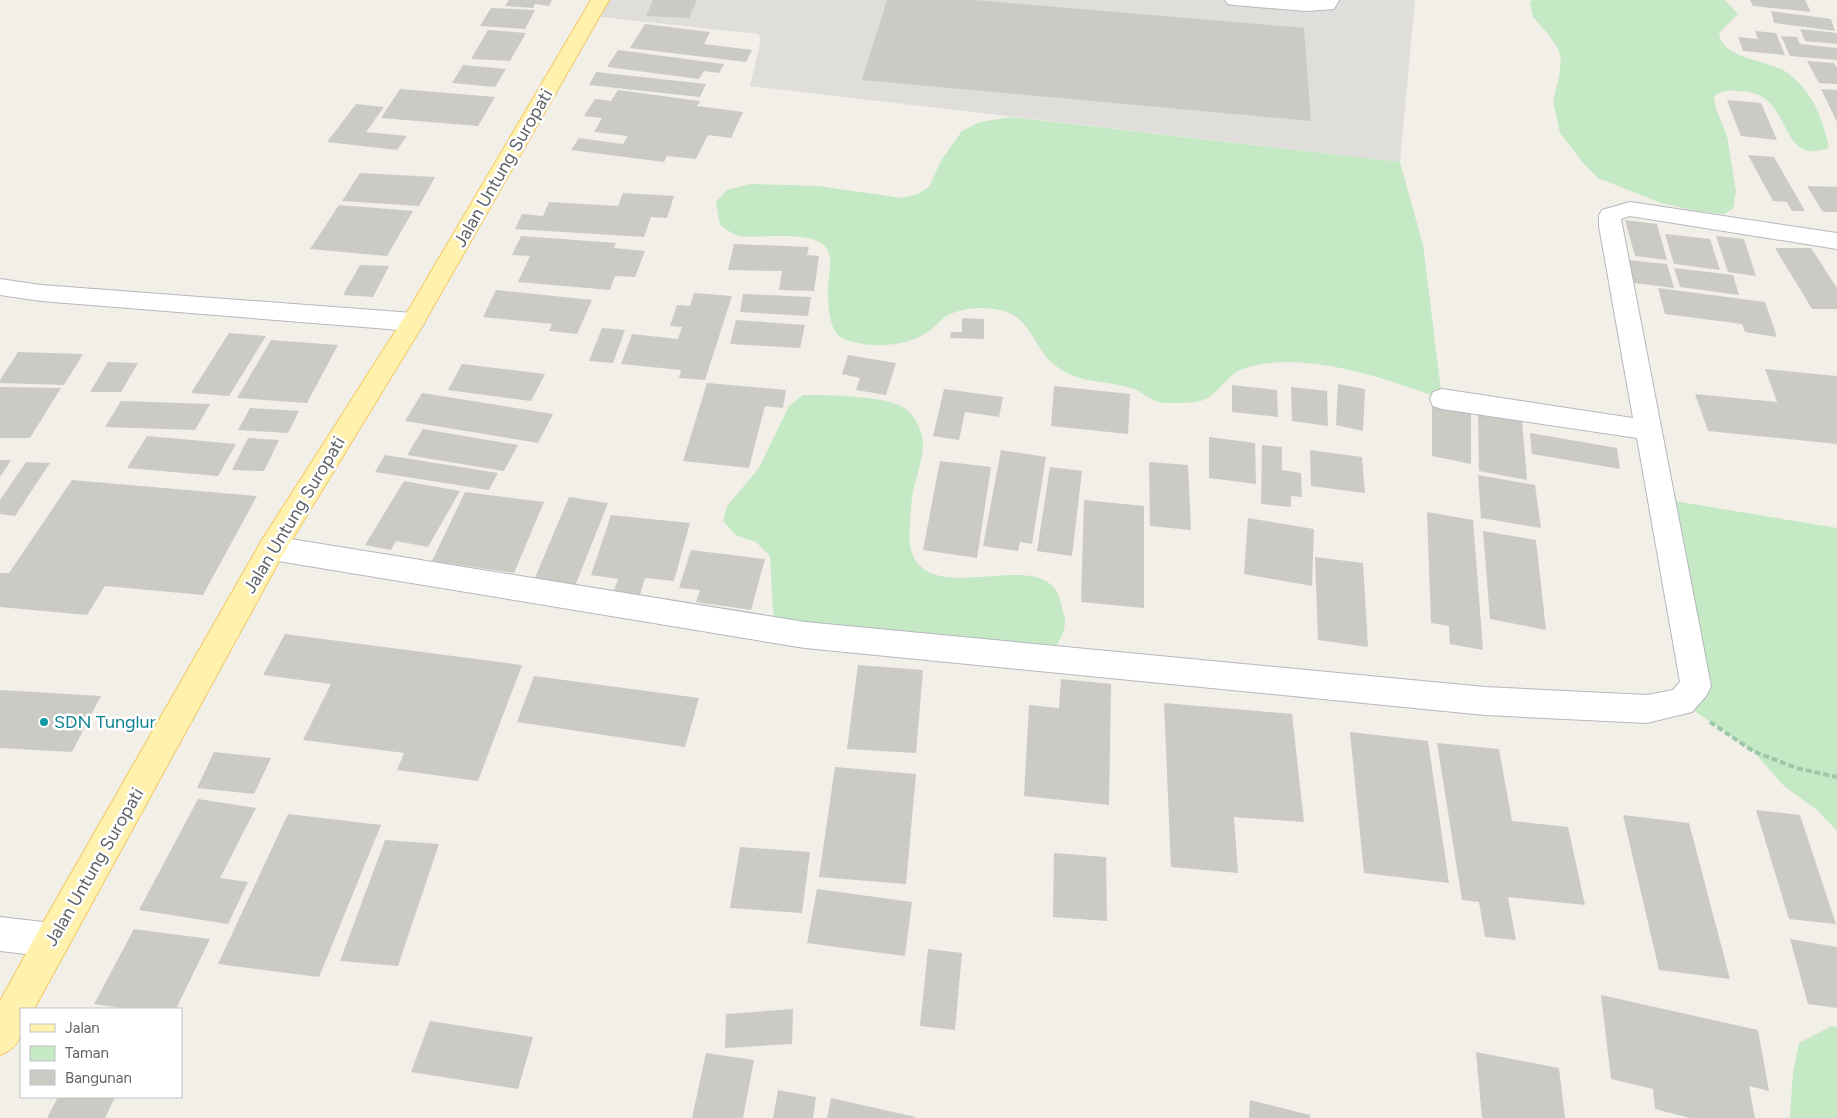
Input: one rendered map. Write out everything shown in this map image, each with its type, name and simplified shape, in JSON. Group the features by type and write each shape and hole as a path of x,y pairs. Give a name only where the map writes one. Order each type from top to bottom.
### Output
{"main road":[{"name":"Jalan Untung Suropati","path":"0,1037 52,940 272,548 413,322 600,0"}],"street":[{"path":"1234,0 1306,6 1328,5 1330,0"},
{"path":"272,548 805,635 1485,701 1647,709 1681,702 1696,686 1610,226 1610,215 1630,209 1837,241"},
{"path":"0,287 41,294 413,322"},
{"path":"1442,399 1648,430"},
{"path":"0,934 52,940"}],"path":[{"path":"1681,702 1753,751 1796,768 1837,777"}],"shaded area":[{"path":"600,0 1415,0 1400,162 750,86 761,39 758,34 591,16"}],"green space":[{"path":"1532,0 1725,0 1738,14 1719,33 1722,42 1738,54 1781,69 1797,81 1816,107 1824,127 1829,148 1812,151 1800,148 1792,139 1770,103 1757,94 1726,91 1714,96 1716,109 1727,136 1736,191 1733,209 1724,214 1696,211 1661,203 1598,178 1584,164 1560,133 1553,101 1561,59 1558,49 1549,35 1533,17 1530,3"},
{"path":"1011,117 1400,162 1423,245 1442,399 1370,375 1317,364 1291,362 1266,363 1238,371 1211,396 1201,401 1163,403 1131,388 1079,378 1069,374 1044,355 1019,320 1004,311 990,308 975,308 954,312 945,317 928,332 909,341 887,345 854,342 839,336 832,325 828,298 830,259 827,249 821,243 799,237 739,236 720,225 716,202 727,190 751,184 818,186 902,198 918,194 929,187 942,159 962,131 980,122"},
{"path":"803,395 842,396 887,401 911,413 919,427 923,442 912,496 909,533 910,545 915,560 919,565 934,574 953,578 1019,575 1038,578 1053,586 1061,603 1065,617 1065,627 1048,660 776,631 770,556 756,542 736,535 723,521 727,506 759,468 789,406"},
{"path":"1662,499 1837,528 1837,831 1817,810 1784,786 1753,751 1681,702 1696,686"},
{"path":"1832,1026 1837,1027 1837,1118 1790,1118 1793,1072 1799,1043"}],"building":[{"path":"509,0 552,0 549,6 535,4 533,8 505,6"},
{"path":"653,0 697,0 689,18 646,16"},
{"path":"887,0 975,0 1304,28 1311,121 862,80"},
{"path":"1750,0 1805,0 1811,12 1753,6"},
{"path":"491,8 535,10 525,29 480,26"},
{"path":"1771,11 1831,19 1835,31 1774,23"},
{"path":"645,24 710,32 704,44 752,50 746,62 630,48"},
{"path":"1800,29 1837,33 1837,44 1805,41"},
{"path":"488,30 526,33 510,61 471,59"},
{"path":"1755,31 1776,33 1785,55 1743,51 1738,37 1758,39"},
{"path":"1781,36 1797,37 1800,44 1837,48 1837,60 1790,56"},
{"path":"618,50 724,64 719,73 704,71 699,79 607,67"},
{"path":"1807,61 1834,63 1837,68 1837,84 1819,83"},
{"path":"463,65 506,69 495,87 452,83"},
{"path":"596,72 706,84 700,97 589,85"},
{"path":"400,89 495,97 478,126 381,118"},
{"path":"1821,89 1837,90 1837,122"},
{"path":"618,90 700,101 697,106 743,112 731,138 708,135 696,159 667,156 664,162 571,150 579,138 623,144 628,136 594,132 602,118 584,116 595,99 611,101"},
{"path":"1727,100 1761,103 1777,140 1741,136"},
{"path":"356,104 384,107 366,132 407,136 397,150 327,142"},
{"path":"1748,155 1774,157 1805,211 1792,211 1787,202 1773,201"},
{"path":"360,173 435,177 419,206 342,201"},
{"path":"1807,186 1837,187 1837,212 1823,212"},
{"path":"623,193 674,196 667,218 651,217 644,237 515,229 522,214 543,216 549,202 618,206"},
{"path":"339,205 413,211 387,256 310,249"},
{"path":"1625,220 1657,224 1667,260 1635,256"},
{"path":"1665,234 1710,239 1720,270 1674,264"},
{"path":"521,236 616,243 614,248 645,251 635,277 615,276 610,290 518,282 530,256 512,255"},
{"path":"1716,236 1744,239 1756,276 1728,272"},
{"path":"734,244 809,247 807,255 819,256 814,291 779,290 782,271 728,270"},
{"path":"1775,248 1811,248 1837,288 1837,309 1812,309"},
{"path":"1628,260 1667,264 1674,288 1634,283"},
{"path":"360,265 389,266 373,297 343,295"},
{"path":"1674,268 1733,275 1739,295 1680,287"},
{"path":"1658,288 1765,302 1777,337 1745,332 1742,324 1665,314"},
{"path":"496,290 592,300 577,334 549,331 552,324 483,317"},
{"path":"694,293 732,296 705,380 679,378 681,370 621,364 632,334 678,339 682,327 670,326 677,305 690,306"},
{"path":"743,294 811,297 808,316 740,312"},
{"path":"962,318 984,319 984,339 950,338 951,332 962,332"},
{"path":"736,320 805,325 800,348 730,344"},
{"path":"602,328 625,330 613,363 589,361"},
{"path":"229,333 266,336 229,396 191,393"},
{"path":"271,340 338,345 307,403 237,398"},
{"path":"18,352 83,354 64,385 0,383 0,380"},
{"path":"848,355 896,363 886,395 856,390 860,378 842,374"},
{"path":"108,362 138,363 121,392 90,392"},
{"path":"462,364 545,374 531,401 448,390"},
{"path":"1765,369 1837,376 1837,444 1708,431 1695,394 1777,402"},
{"path":"707,383 786,390 783,408 765,406 749,468 683,461"},
{"path":"1338,384 1365,389 1363,431 1336,425"},
{"path":"1232,385 1277,390 1278,417 1232,412"},
{"path":"1054,386 1130,394 1128,434 1051,426"},
{"path":"0,387 61,388 30,438 0,438"},
{"path":"1291,387 1327,391 1328,426 1292,421"},
{"path":"944,389 1003,397 999,417 965,412 959,440 933,436"},
{"path":"422,393 553,414 538,443 405,421"},
{"path":"121,401 210,404 195,430 105,427"},
{"path":"1432,405 1471,413 1471,464 1432,456"},
{"path":"250,408 299,411 288,433 238,430"},
{"path":"1478,413 1522,421 1527,480 1479,471"},
{"path":"423,429 518,445 504,471 407,455"},
{"path":"1530,433 1617,448 1620,469 1532,454"},
{"path":"147,436 236,444 218,476 127,468"},
{"path":"1209,437 1255,443 1256,484 1209,478"},
{"path":"248,438 279,440 264,471 232,470"},
{"path":"1262,445 1282,447 1282,470 1301,473 1302,497 1291,496 1291,507 1261,504"},
{"path":"1001,450 1046,457 1032,544 1020,542 1018,551 983,546"},
{"path":"1310,450 1362,457 1365,493 1311,486"},
{"path":"385,455 498,473 489,490 375,472"},
{"path":"0,460 11,460 0,477"},
{"path":"940,461 991,467 977,558 923,550"},
{"path":"26,462 50,463 15,516 0,514 0,500"},
{"path":"1149,462 1188,465 1191,530 1150,526"},
{"path":"1050,467 1082,471 1072,556 1037,551"},
{"path":"1478,475 1535,485 1541,528 1481,518"},
{"path":"72,480 257,496 203,595 105,586 87,615 0,607 0,573 9,573"},
{"path":"404,481 460,491 428,547 396,541 391,550 365,545"},
{"path":"465,492 544,502 514,573 432,561"},
{"path":"569,497 608,503 575,586 534,580"},
{"path":"1084,500 1144,506 1144,608 1081,602"},
{"path":"1427,512 1473,520 1483,650 1450,644 1449,626 1431,623"},
{"path":"611,515 690,523 674,581 645,578 640,595 613,593 618,579 591,575"},
{"path":"1248,518 1314,529 1312,586 1244,574"},
{"path":"1483,531 1536,540 1546,630 1490,619"},
{"path":"691,550 765,559 751,610 696,602 700,590 679,588"},
{"path":"1315,557 1363,563 1368,647 1318,640"},
{"path":"285,634 522,665 478,781 397,770 404,753 303,740 331,684 263,675"},
{"path":"858,665 923,670 916,753 847,749"},
{"path":"534,676 699,698 685,747 517,722"},
{"path":"1061,679 1111,684 1109,805 1024,796 1029,705 1059,708"},
{"name":"SDN Tunglur","path":"0,690 101,696 72,752 0,748"},
{"path":"1164,703 1292,714 1304,822 1234,817 1238,873 1171,867"},
{"path":"1350,732 1428,741 1449,883 1364,873"},
{"path":"1437,743 1499,749 1512,821 1568,827 1585,905 1508,897 1516,940 1485,937 1479,902 1462,900"},
{"path":"214,752 271,758 254,794 197,788"},
{"path":"835,767 916,774 906,884 819,877"},
{"path":"198,799 256,808 220,878 248,882 228,924 139,910"},
{"path":"1756,810 1800,815 1836,924 1789,919"},
{"path":"288,814 381,825 319,977 218,964"},
{"path":"1623,815 1689,823 1730,979 1659,970"},
{"path":"385,840 439,844 398,966 340,961"},
{"path":"740,847 810,852 802,913 730,908"},
{"path":"1054,853 1106,857 1107,921 1053,917"},
{"path":"817,889 912,902 905,956 807,943"},
{"path":"134,929 210,939 176,1008 121,1008 94,1004"},
{"path":"1790,939 1837,947 1837,1008 1808,1004"},
{"path":"928,949 962,953 955,1030 920,1026"},
{"path":"1601,995 1758,1030 1769,1091 1749,1086 1755,1118 1690,1118 1655,1109 1653,1089 1611,1079"},
{"path":"793,1009 792,1044 725,1048 726,1014"},
{"path":"430,1021 533,1037 518,1089 411,1072"},
{"path":"1476,1052 1559,1068 1565,1118 1482,1118"},
{"path":"706,1053 754,1060 743,1118 692,1118"},
{"path":"778,1090 816,1097 813,1118 773,1118"},
{"path":"57,1098 115,1098 105,1118 47,1118"},
{"path":"831,1098 915,1117 827,1118"},
{"path":"1250,1100 1310,1115 1310,1118 1249,1118"}],"place":[{"name":"SDN Tunglur","path":"44,722"}]}
